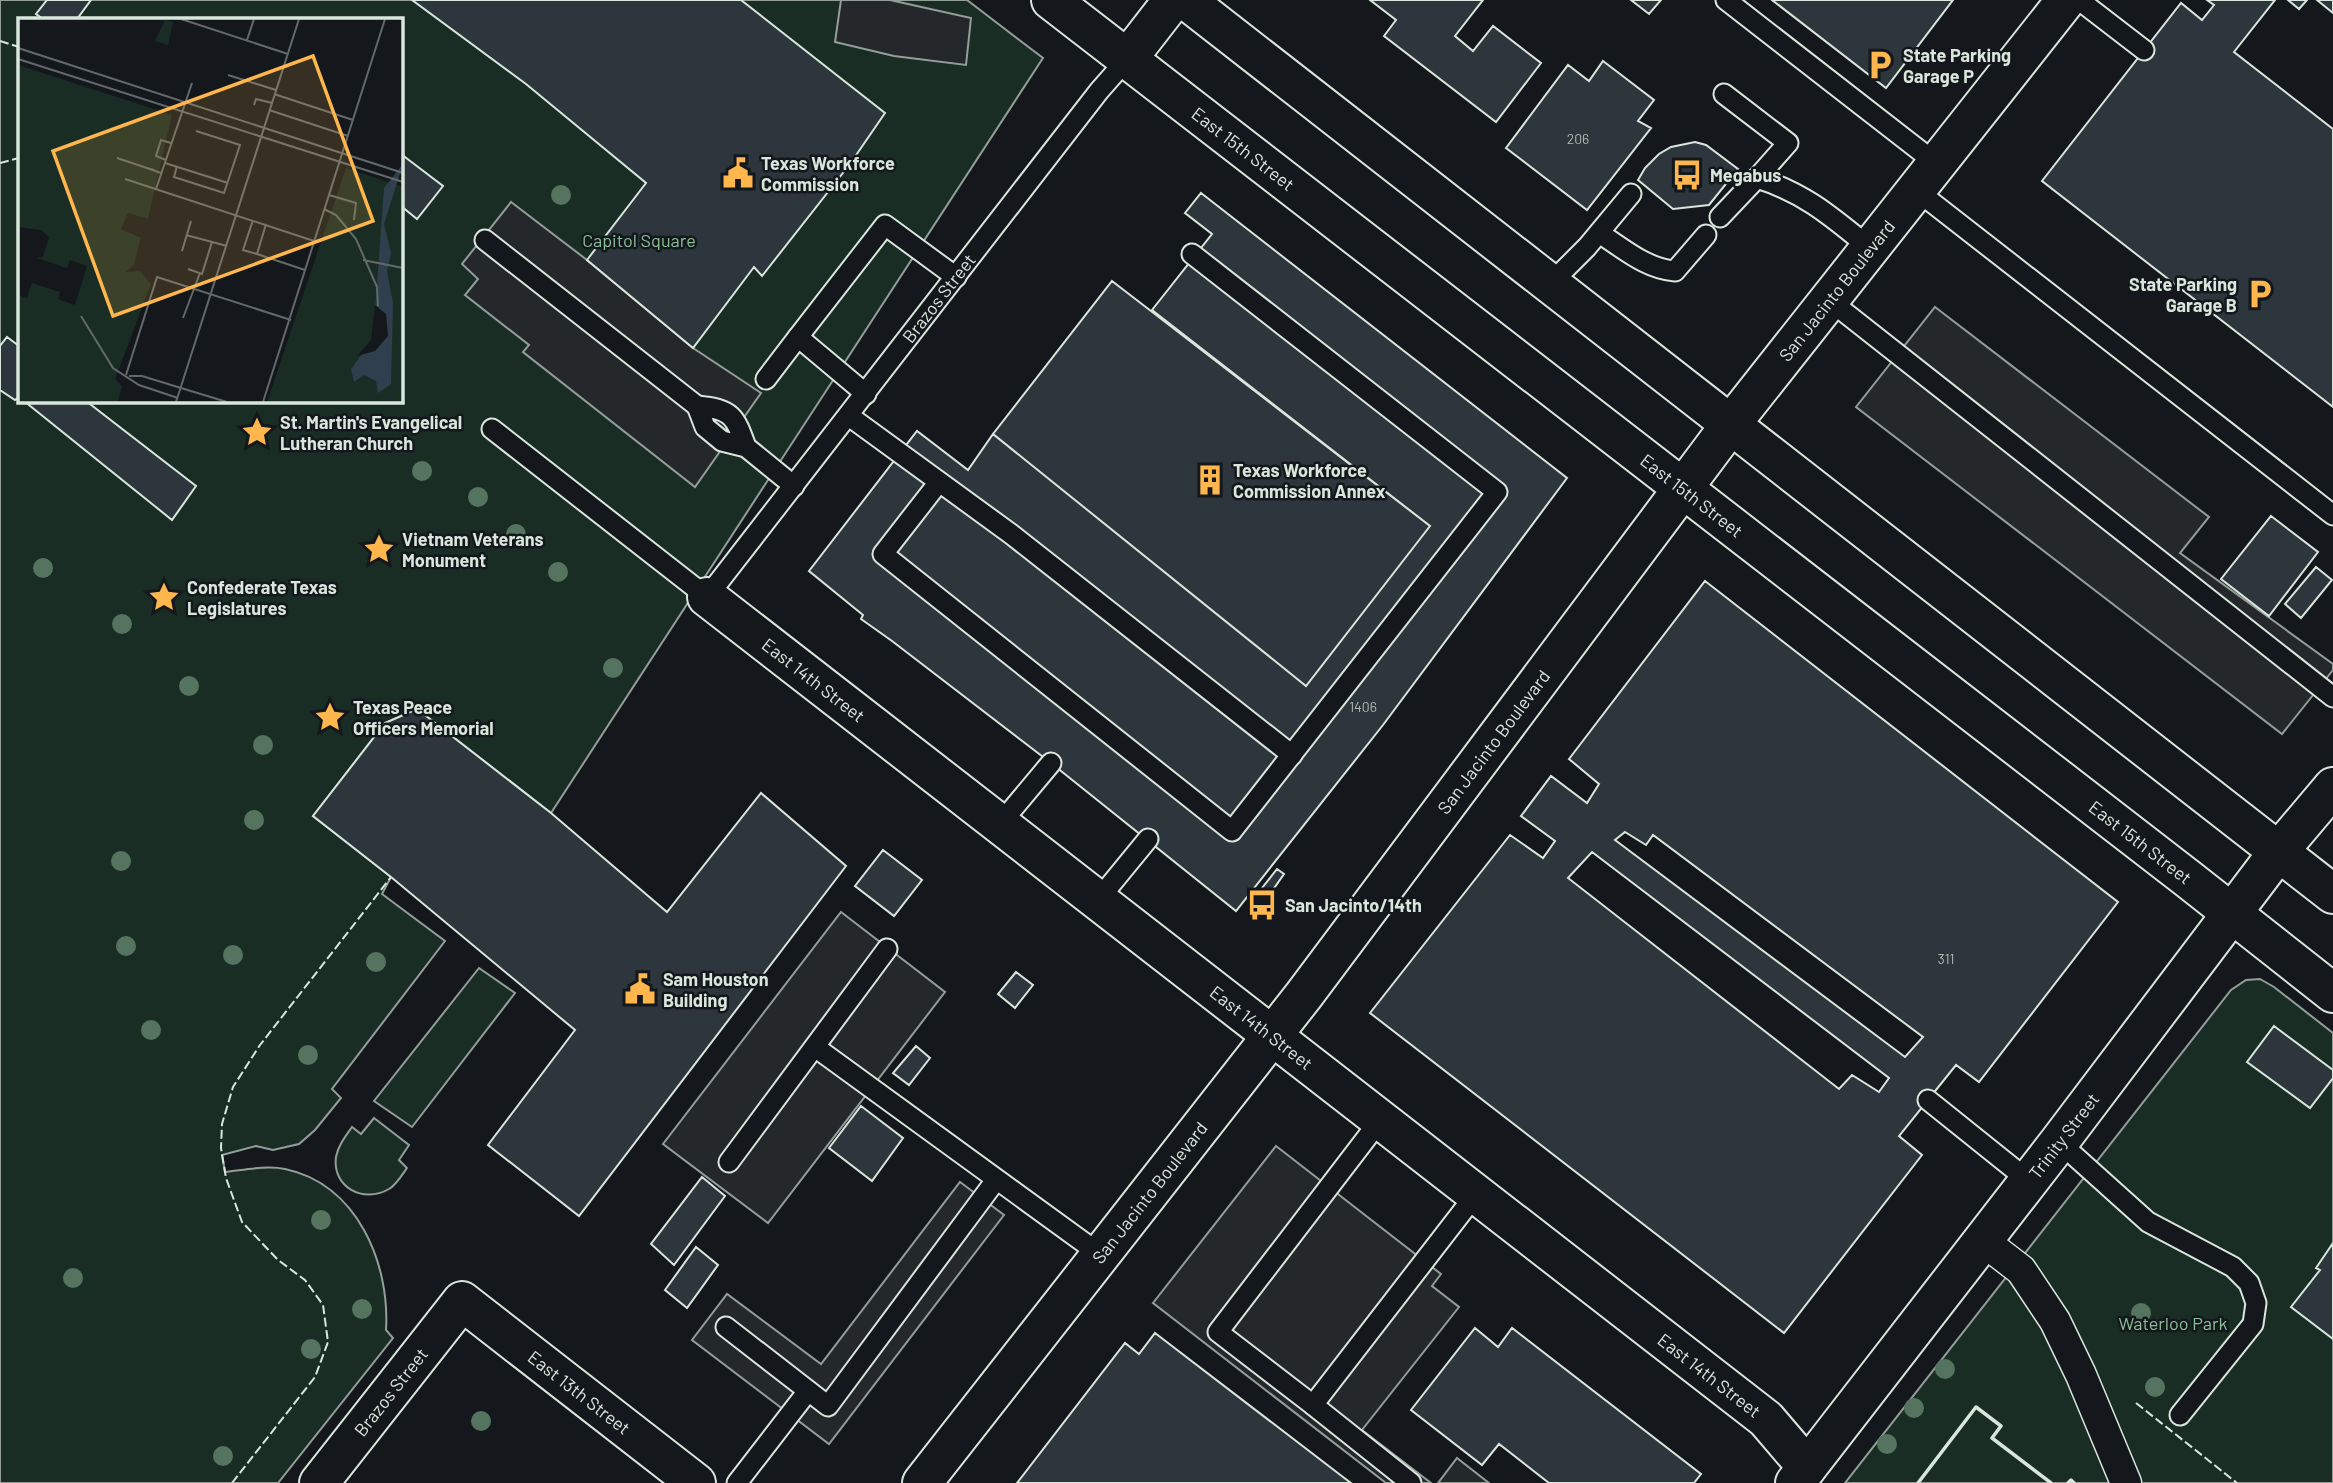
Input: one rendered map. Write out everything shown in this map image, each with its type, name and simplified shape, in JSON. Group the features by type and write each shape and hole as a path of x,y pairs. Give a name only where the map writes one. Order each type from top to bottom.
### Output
{"main road":[{"name":"East 15th Street","path":"1051,0 2333,993"},
{"name":"Brazos Street","path":"1128,58 1173,0"},
{"path":"1186,0 2333,894"},
{"name":"San Jacinto Boulevard","path":"922,1483 1272,1035 1731,424 2066,0"},
{"name":"East 14th Street","path":"708,597 1766,1419 1801,1475"},
{"name":"Trinity Street","path":"1801,1475 2279,852 2333,787"},
{"name":"Brazos Street","path":"319,1483 462,1301"},
{"name":"East 13th Street","path":"462,1301 696,1483"}],"street":[{"path":"1982,1240 2021,1270 2055,1321 2081,1375 2126,1483"}],"lane":[{"path":"1726,0 1926,177 2333,515"},
{"path":"2079,0 2144,50"},
{"name":"Brazos Street","path":"708,597 1099,91 1128,58"},
{"path":"1720,217 1788,143 1724,94"},
{"path":"1757,178 1784,187 1813,203 1870,248"},
{"path":"1550,283 1599,233 1632,194"},
{"path":"766,379 885,225 956,277"},
{"path":"1599,233 1649,265 1675,271 1706,235"},
{"path":"485,240 697,406 720,408 737,422 746,447 794,486"},
{"path":"939,482 883,554 1232,831 1497,492 1192,254"},
{"path":"1829,300 2333,697"},
{"path":"798,337 866,394"},
{"path":"849,416 1011,534 1292,755"},
{"path":"492,429 708,597"},
{"path":"1000,824 1051,763"},
{"path":"1098,900 1148,839"},
{"path":"729,1161 887,949"},
{"path":"815,1047 1101,1255"},
{"path":"1928,1100 2029,1181"},
{"path":"1381,1119 1218,1332 1410,1483"},
{"path":"2059,1142 2148,1222 2233,1267 2249,1283 2256,1303 2253,1324 2180,1415"},
{"path":"726,1326 828,1406 996,1180"},
{"path":"1313,1405 1476,1194"},
{"path":"737,1483 808,1391"}],"green space":[{"name":"Capitol Square","path":"0,0 967,0 1043,58 551,813 417,709 385,723 313,816 391,877 382,894 445,941 332,1089 341,1098 315,1130 299,1144 273,1150 256,1146 222,1155 225,1172 285,1169 310,1177 332,1191 350,1209 375,1254 386,1304 386,1330 393,1338 278,1483 0,1483"},
{"path":"479,968 515,993 412,1127 374,1101"},
{"name":"Waterloo Park","path":"2260,979 2333,1033 2333,1483 1845,1483 2231,990 2246,980"},
{"path":"374,1118 409,1145 399,1160 407,1168 396,1182 389,1189 369,1195 351,1190 344,1184 336,1168 336,1157 340,1145 352,1127 361,1134"}],"shaded area":[{"path":"841,0 890,0 971,18 966,65 894,56 835,42"},
{"path":"511,202 587,260 693,348 761,393 695,487 523,352 529,345 465,295 478,279 462,264"},
{"path":"1935,307 2209,517 2180,553 2333,664 2333,670 2282,734 1856,407"},
{"path":"841,912 945,992 768,1223 663,1144"},
{"path":"1276,1146 1441,1274 1432,1286 1459,1307 1362,1430 1431,1483 1386,1483 1153,1303"},
{"path":"960,1182 1004,1215 829,1444 692,1340 727,1294 821,1364"},
{"path":"1457,1458 1489,1483 1438,1483"}],"building":[{"path":"47,0 91,0 78,18 42,18 36,14"},
{"name":"Texas Workforce Commission","path":"412,0 741,0 885,113 850,164 762,276 754,267 693,348 587,260 646,183 526,84"},
{"path":"1370,0 1483,0 1455,36 1473,51 1493,26 1541,63 1496,122 1384,36 1396,20"},
{"path":"1631,0 1661,0 1649,14"},
{"name":"State Parking Garage P","path":"1772,0 1953,0 1886,88"},
{"name":"State Parking Garage B","path":"2207,0 2275,0 2234,52 2333,129 2333,407 2042,181 2181,3 2202,20 2214,5"},
{"path":"2288,0 2307,0 2299,9"},
{"path":"2317,0 2333,0 2333,13"},
{"path":"1603,61 1654,100 1638,121 1651,128 1587,210 1506,148 1568,65 1589,81"},
{"name":"Megabus","path":"1695,142 1706,145 1738,169 1709,205 1673,209 1638,180 1659,154 1671,147"},
{"path":"402,155 443,186 417,219 402,207"},
{"path":"1201,193 1567,478 1383,725 1236,911 1051,763 861,619 863,615 809,571 917,431 968,470 993,434 1306,686 1430,526 1152,310 1212,234 1185,213"},
{"name":"Texas Workforce Commission Annex","path":"1112,281 1430,526 1306,686 993,434"},
{"path":"7,337 18,345 18,398 15,400 0,390 0,346"},
{"path":"25,402 87,402 196,486 172,520"},
{"path":"2271,516 2318,552 2269,616 2221,579"},
{"path":"2316,567 2332,580 2301,618 2285,604"},
{"path":"1705,581 2118,902 1979,1082 1956,1065 1899,1136 1922,1155 1784,1333 1370,1013 1510,835 1543,858 1555,841 1521,816 1551,776 1587,803 1599,784 1569,759","holes":["1625,832 1646,845 1653,835 1923,1037 1905,1057 1615,840","1592,852 1889,1078 1879,1092 1852,1075 1839,1089 1568,878"]},
{"name":"Sam Houston Building","path":"417,709 551,813 667,912 761,793 846,866 579,1216 488,1145 575,1030 313,816 385,723"},
{"path":"883,850 922,880 894,916 855,886"},
{"path":"1277,869 1284,874 1270,894 1262,888"},
{"path":"1016,972 1033,985 1015,1008 998,994"},
{"path":"2274,1026 2333,1070 2333,1078 2310,1108 2247,1062"},
{"path":"916,1046 930,1058 909,1085 893,1073"},
{"path":"861,1106 903,1138 872,1181 829,1148"},
{"path":"702,1177 725,1196 674,1265 651,1244"},
{"path":"2333,1243 2333,1339 2291,1307 2320,1270 2316,1268"},
{"path":"696,1247 718,1265 687,1308 665,1290"},
{"path":"1475,1328 1498,1347 1512,1328 1701,1474 1694,1483 1549,1483 1499,1444 1482,1465 1411,1410"},
{"path":"1155,1333 1351,1483 1017,1483 1125,1343 1139,1354"}],"fence":[{"path":"0,41 18,47"},
{"path":"0,163 18,158"},
{"path":"232,1483 315,1377 328,1342 323,1305 305,1280 278,1260 242,1222 226,1178 221,1148 222,1124 233,1087 260,1045 391,877"},
{"path":"2136,1403 2237,1483"}],"wall":[{"path":"1918,1483 1976,1407 2001,1426 1992,1438 2051,1483"},
{"path":"2068,1483 2071,1480 2074,1483"}],"place":[{"name":"State Parking Garage P","path":"1880,65"},
{"name":"Texas Workforce Commission","path":"738,173"},
{"name":"Megabus","path":"1687,175"},
{"name":"State Parking Garage B","path":"2260,294"},
{"name":"St. Martin's Evangelical Lutheran Church","path":"257,432"},
{"name":"Texas Workforce Commission Annex","path":"1210,480"},
{"name":"Vietnam Veterans Monument","path":"379,549"},
{"name":"Confederate Texas Legislatures","path":"164,597"},
{"name":"Texas Peace Officers Memorial","path":"330,717"},
{"name":"San Jacinto/14th","path":"1262,905"},
{"name":"Sam Houston Building","path":"640,989"}]}
